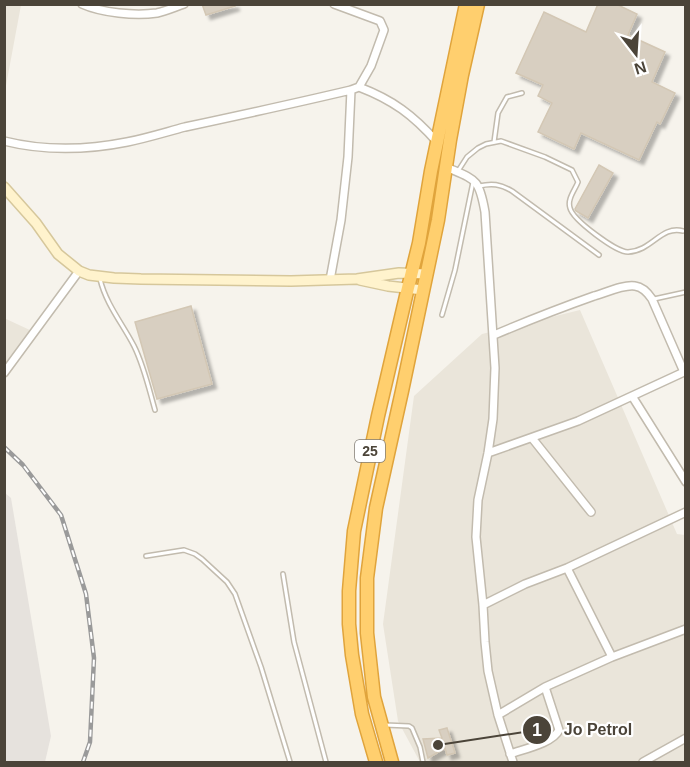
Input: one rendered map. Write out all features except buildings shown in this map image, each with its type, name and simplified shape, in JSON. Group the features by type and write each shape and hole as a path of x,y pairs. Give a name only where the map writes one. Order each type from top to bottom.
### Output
{"highway":[{"name":"25","path":"376,762 362,714 354,674 349,624 354,531 419,243 437,142 466,4"},
{"name":"25","path":"392,762 374,697 367,633 367,578 376,508 438,220 462,75 478,4"}],"street":[{"path":"82,4 122,13 157,13 184,4"},
{"path":"4,141 40,147 99,147 129,142 359,87 371,66 384,30 380,21 334,4"},
{"path":"359,87 378,94 408,113 437,142"},
{"path":"330,280 341,220 348,157 351,90"},
{"path":"446,167 476,183 482,194 485,212 495,368 493,419 478,501 478,558 488,671 498,715 513,762"},
{"path":"4,187 65,260 78,272 100,277 291,281 357,279 390,274 427,274"},
{"path":"4,373 78,272"},
{"path":"357,279 368,283 423,290"},
{"path":"488,453 578,421 685,372 652,299 642,288 634,286 627,286 544,314 494,335"},
{"path":"632,396 686,482"},
{"path":"532,438 591,512"},
{"path":"483,606 525,584 686,512"},
{"path":"567,567 612,657"},
{"path":"498,715 545,687 612,657 686,629"},
{"path":"510,754 551,739 559,733 545,687"},
{"path":"643,762 686,738"}],"lane":[{"path":"494,142 498,113 507,97 522,93"},
{"path":"458,172 467,157 478,148 501,141 572,170 578,182 570,198 570,211 582,224 618,249 626,252 636,250 648,246 665,232 683,231"},
{"path":"442,315 476,183 502,185 599,255"},
{"path":"100,277 109,303 140,360 155,410"},
{"path":"652,299 686,291"},
{"path":"146,556 184,550 195,554 226,582 235,594 290,762"},
{"path":"283,574 294,642 326,762"},
{"path":"381,724 412,728 423,762"}],"shaded area":[{"path":"4,5 21,5 5,91"},
{"path":"580,310 677,534 685,535 685,762 420,762 398,721 383,624 414,396 482,334"},
{"path":"4,318 32,331 4,368"},
{"path":"5,493 11,498 51,736 45,762 5,762"}],"railway":[{"path":"4,447 23,465 61,515 86,594 94,658 90,742 83,762"}],"place":[{"name":"Jo Petrol","path":"438,745"}]}
